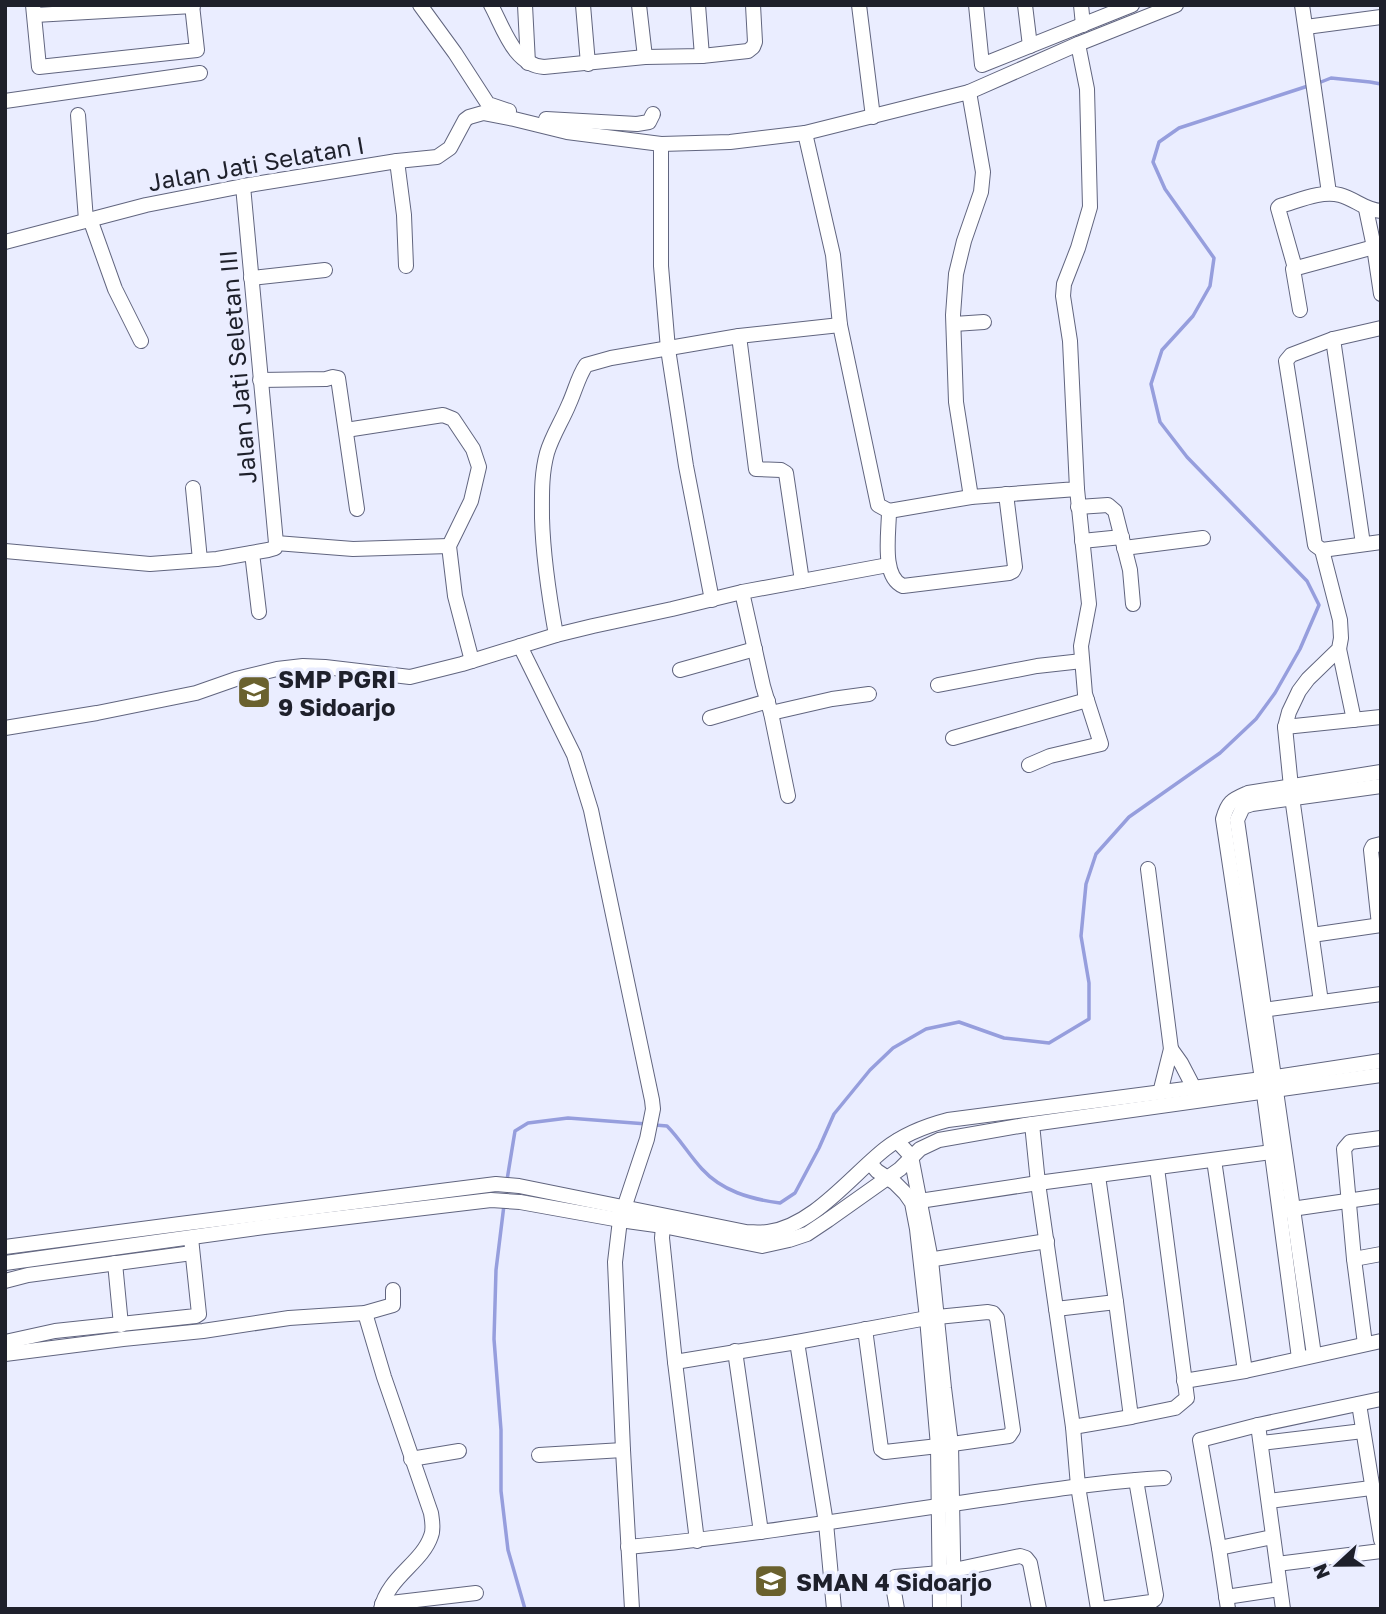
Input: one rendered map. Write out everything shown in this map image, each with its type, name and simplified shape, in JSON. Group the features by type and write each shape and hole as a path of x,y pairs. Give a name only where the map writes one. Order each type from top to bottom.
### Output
{"street":[{"path":"420,5 488,103 524,116 582,122 637,124 649,122 653,114"},
{"path":"491,5 518,54 528,63 544,68 645,57 741,52 753,47 755,41 753,5"},
{"path":"525,5 528,63"},
{"path":"583,5 588,64"},
{"path":"639,5 645,57"},
{"path":"698,5 702,56"},
{"path":"859,5 873,117"},
{"path":"976,5 982,65 1132,5"},
{"path":"1026,5 1030,46"},
{"path":"1081,5 1083,25"},
{"path":"712,600 686,466 668,349 661,266 661,144 730,142 805,133 969,92 1176,5"},
{"path":"1302,5 1328,193"},
{"path":"192,6 197,50 39,67 34,10 192,6"},
{"path":"1306,27 1381,17"},
{"path":"1029,765 1101,744 1087,700 1082,661 1081,646 1089,604 1078,507 1070,341 1063,296 1064,284 1090,207 1087,89 1078,44"},
{"path":"5,101 200,73"},
{"path":"969,92 983,172 981,192 956,274 954,324 956,402 971,497"},
{"name":"Jalan Jati Selatan I","path":"5,242 146,205 243,186 437,157 450,148 465,120 482,113 567,132 661,144"},
{"path":"78,115 88,220 115,289 141,341"},
{"path":"805,133 833,255 840,325 878,505 889,511 971,497 1077,489"},
{"path":"397,161 404,215 406,266"},
{"name":"Jalan Jati Seletan III","path":"243,186 276,543"},
{"path":"1300,310 1292,270 1295,268 1279,206 1328,193 1347,198 1366,209 1381,211"},
{"path":"1366,209 1381,293"},
{"path":"1295,268 1374,247"},
{"path":"251,278 325,270"},
{"path":"954,324 984,322"},
{"path":"556,635 546,578 541,496 546,456 551,441 569,406 579,374 586,365 611,358 739,336 840,325"},
{"path":"1381,328 1333,340 1291,355 1286,361 1315,545 1322,550 1381,542"},
{"path":"739,336 756,469 786,472 802,581"},
{"path":"1333,340 1363,544"},
{"path":"260,380 338,379 357,509"},
{"path":"345,430 443,415 453,419 473,449 479,467 471,501 449,546 455,596 472,661"},
{"path":"193,488 200,560"},
{"path":"889,511 888,565 896,583 903,586 1009,573 1016,566 1006,494"},
{"path":"1078,507 1108,505 1115,511 1130,570 1133,604"},
{"path":"1082,541 1123,543 1203,538"},
{"path":"5,551 150,564 218,559 275,548 276,543 353,549 449,546"},
{"path":"1322,550 1340,620 1339,649 1354,720"},
{"path":"251,553 259,612"},
{"path":"5,728 196,693 277,669 325,667 410,677 556,635 743,592 888,565"},
{"path":"743,592 788,796"},
{"path":"520,646 574,755 591,810 652,1100 653,1109 647,1139 622,1213 615,1277 632,1609"},
{"path":"680,670 755,649"},
{"path":"1321,1002 1285,727 1299,691 1339,649"},
{"path":"938,685 1037,666 1082,661"},
{"path":"710,718 869,694"},
{"path":"953,738 1087,700"},
{"path":"1285,727 1381,717"},
{"path":"1299,1358 1287,1210 1272,1152 1263,1010 1237,820 1243,807 1252,804 1381,772"},
{"path":"1314,1355 1287,1210 1269,1085 1223,819 1232,800 1248,793 1381,786"},
{"path":"1312,935 1380,925 1371,850 1373,846 1381,844"},
{"path":"1148,869 1171,1049 1160,1093"},
{"path":"1263,1010 1381,994"},
{"path":"1171,1049 1194,1088"},
{"path":"5,1247 180,1224 264,1220 491,1200 622,1213 709,1230 762,1245 789,1241 807,1234 905,1165 911,1156 939,1140 1160,1093 1194,1088 1269,1085 1381,1061"},
{"path":"1048,1115 1269,1085 1381,1075"},
{"path":"709,1230 766,1233 783,1228 815,1211 888,1147 915,1130 939,1122 1027,1120"},
{"path":"1027,1120 1073,1427 1078,1486 1099,1609 1151,1602 1155,1599 1136,1480"},
{"path":"1366,1344 1354,1259 1345,1146 1350,1142 1381,1138"},
{"path":"897,1140 911,1156 926,1260 945,1446 946,1571 940,1609"},
{"path":"870,1163 916,1202 1272,1152"},
{"path":"1214,1160 1245,1371"},
{"path":"1073,1427 1175,1408 1187,1398 1157,1168"},
{"path":"1098,1176 1131,1417"},
{"path":"5,1282 29,1275 115,1263 264,1220 446,1189 496,1184 519,1186 663,1226 679,1224"},
{"path":"446,1189 448,1205"},
{"path":"1287,1210 1381,1196"},
{"path":"5,1342 55,1331 191,1318 199,1314 188,1243 180,1224"},
{"path":"663,1226 675,1362 697,1541"},
{"path":"926,1260 1047,1241"},
{"path":"5,1263 188,1243"},
{"path":"1354,1259 1381,1254"},
{"path":"115,1263 121,1325"},
{"path":"5,1354 289,1318 365,1313 393,1305 393,1290"},
{"path":"1056,1309 1116,1302"},
{"path":"365,1313 431,1513 432,1535 423,1550 390,1587 382,1606"},
{"path":"675,1362 932,1317 993,1313 997,1318 1013,1430 1009,1436 884,1452 881,1449 865,1329"},
{"path":"1184,1381 1245,1371 1381,1340"},
{"path":"797,1342 826,1523 834,1609"},
{"path":"735,1351 761,1532"},
{"path":"1280,1589 1227,1603 1200,1440 1381,1399"},
{"path":"1359,1404 1381,1540"},
{"path":"1258,1425 1283,1609"},
{"path":"1261,1443 1363,1431"},
{"path":"539,1455 623,1450"},
{"path":"411,1459 459,1451"},
{"path":"628,1547 697,1541 1078,1486 1164,1478"},
{"path":"1269,1501 1371,1488"},
{"path":"1219,1548 1272,1537"},
{"path":"1277,1564 1381,1551"},
{"path":"897,1609 892,1580 895,1577 946,1571 1020,1556 1030,1563 1039,1609"},
{"path":"946,1571 954,1609"},
{"path":"382,1606 475,1593"}],"waterway":[{"path":"1316,84 1331,78 1381,84"},
{"path":"655,1125 667,1126 702,1169 718,1183 747,1196 780,1203 795,1193 834,1114 870,1070 893,1048 926,1029 959,1022 1004,1038 1049,1043 1089,1019 1089,983 1081,936 1086,884 1096,854 1129,817 1220,753 1256,719 1275,693 1300,649 1319,605 1307,581 1187,457 1160,422 1151,384 1162,350 1193,316 1210,286 1214,258 1165,189 1153,162 1159,142 1179,128 1308,86"},
{"path":"507,1180 515,1131 528,1123 568,1118 647,1124"},
{"path":"504,1205 496,1270 494,1339 501,1430 501,1491 508,1550 525,1609"}],"place":[{"name":"SMP PGRI 9 Sidoarjo","path":"254,692"},
{"name":"SMAN 4 Sidoarjo","path":"771,1581"}]}
